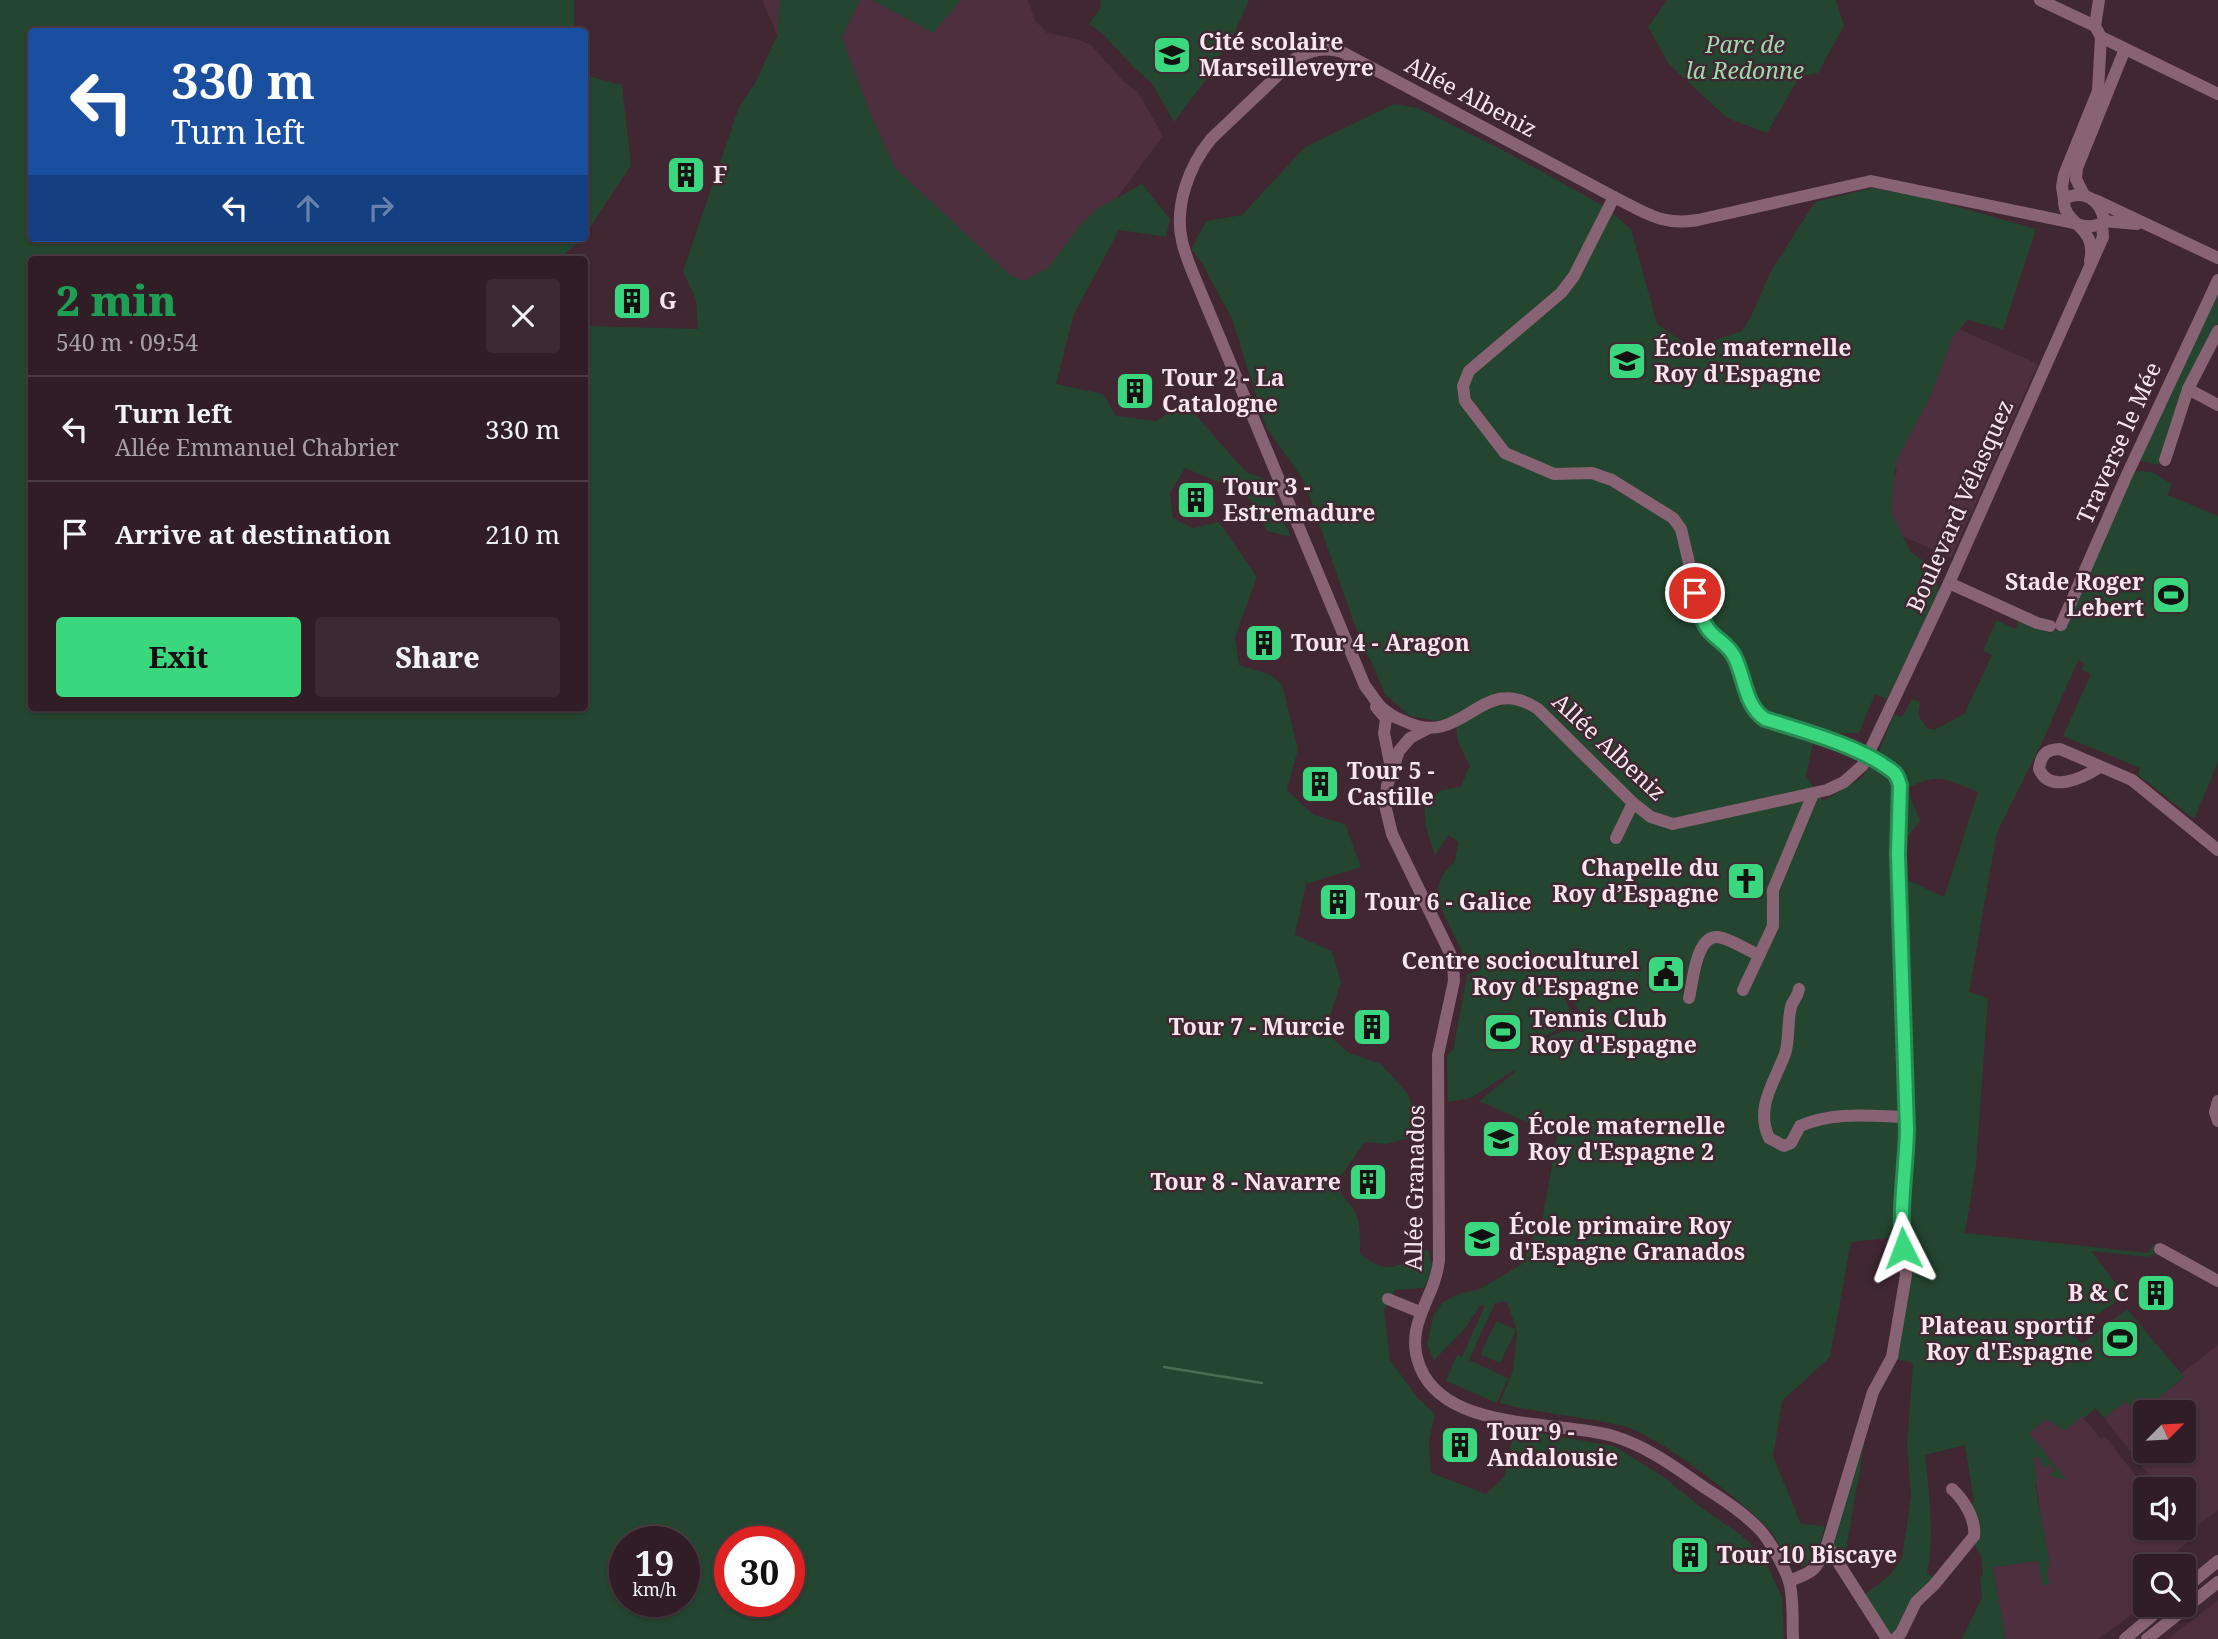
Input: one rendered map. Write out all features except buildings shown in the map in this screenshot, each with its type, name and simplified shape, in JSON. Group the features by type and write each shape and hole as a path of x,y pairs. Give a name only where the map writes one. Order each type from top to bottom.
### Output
{"street":[{"path":"2040,0 2125,48 2218,93"},
{"path":"2099,0 2098,91 2064,175 2063,201 2067,214 2079,224 2093,226 2103,222 2130,222 2148,225"},
{"path":"2103,222 2102,210 2076,179 2077,168 2125,48"},
{"name":"Allée Albeniz","path":"1867,757 1858,771 1844,782 1813,794 1681,824 1658,821 1633,803 1538,709 1520,700 1492,699 1451,725 1427,729 1400,720 1381,708 1365,686 1185,251 1180,213 1187,181 1201,152 1248,102 1296,58 1314,50 1333,50 1342,52 1614,197 1672,223 1698,220 1871,181 2079,224"},
{"path":"2033,213 2048,209 2074,195 2090,198 2218,258"},
{"path":"1614,197 1574,276 1561,293 1469,371 1462,386 1465,401 1504,453 1553,474 1592,473 1612,480 1673,518 1681,529 1702,618 1709,630 1735,657 1750,701 1757,713 1765,719 1867,757 1892,771 1898,777 1900,785 1898,854 1906,1117 1906,1167 1900,1221 1906,1275 1892,1357 1873,1392 1827,1545 1818,1566 1811,1573 1789,1581"},
{"name":"Boulevard Vélasquez","path":"1867,757 1949,583 2103,237 2103,222"},
{"path":"2103,237 2114,227 2130,222"},
{"name":"Boulevard Vélasquez","path":"2079,224 2091,248 2088,270"},
{"name":"Traverse le Mée","path":"1949,583 2037,623 2055,626 2218,280"},
{"name":"Traverse le Mée","path":"2165,460 2188,389 2218,331"},
{"path":"2188,389 2217,401"},
{"path":"1365,686 1371,702 1386,719"},
{"name":"Allée Albeniz","path":"1386,719 1400,720"},
{"name":"Allée Granados","path":"1386,719 1384,733 1391,769"},
{"name":"Allée Granados","path":"1427,729 1404,743 1391,769 1385,796 1388,823 1450,953 1454,970 1438,1055 1439,1261 1434,1283 1420,1312 1415,1333 1420,1366 1432,1387 1447,1401 1504,1420 1609,1435 1646,1448 1748,1519 1767,1539 1789,1581 1793,1639"},
{"path":"2100,767 2132,780 2218,850"},
{"path":"1743,990 1773,926 1773,890 1813,794"},
{"path":"1616,838 1633,803"},
{"path":"1689,998 1701,946 1711,938 1721,937 1759,955"},
{"path":"1799,989 1797,999 1792,1005 1790,1034 1785,1053 1762,1108 1769,1138 1784,1146 1791,1143 1800,1126 1841,1115 1906,1117"},
{"path":"2218,1101 2215,1112 2218,1121"},
{"path":"2160,1249 2218,1280"},
{"path":"1388,1299 1420,1312"},
{"path":"1895,1639 1901,1633 1916,1602 1934,1585 1974,1536 1975,1529 1970,1514 1952,1489"},
{"path":"1827,1545 1887,1639"},
{"path":"2196,1578 2218,1561"},
{"path":"2147,1639 2218,1582"},
{"path":"2128,1638 2152,1617"}],"shaded area":[{"path":"762,0 1028,0 1035,20 1047,33 1077,39 1091,45 1123,81 1138,92 1163,136 905,481 814,120"},
{"path":"1941,321 2038,364 1951,558 1874,523 1897,470 1879,461"},
{"path":"2218,1345 2218,1510 2196,1527 2196,1477 2151,1477 2139,1463 2196,1463 2196,1400 2155,1400 2183,1378 2181,1374"},
{"path":"2126,1401 2133,1410 2133,1455 2104,1418"},
{"path":"2082,1416 2101,1439 2105,1436 2137,1477 2133,1477 2133,1540 2185,1540 2187,1543 2173,1554 2133,1554 2133,1614 2098,1639 2005,1639 1993,1567 2049,1559 2029,1433 2046,1418"},
{"path":"2218,1600 2218,1639 2168,1639 2182,1628"}],"green space":[{"path":"0,0 574,0 574,28 28,28 28,242 578,242 566,256 28,256 28,711 588,711 588,326 698,329 696,300 683,271 739,107 755,83 777,36 780,0 860,0 842,37 870,113 895,168 1010,275 1024,281 1049,267 1081,224 1097,209 1142,184 1170,219 1166,237 1119,230 1074,314 1056,384 1103,394 1116,416 1156,421 1184,402 1246,472 1265,479 1291,537 1267,531 1246,494 1185,468 1170,493 1173,518 1193,528 1219,522 1257,577 1235,637 1239,665 1271,675 1282,684 1298,749 1287,790 1314,815 1345,824 1361,867 1306,884 1295,935 1332,951 1341,982 1325,1032 1349,1053 1381,1064 1408,1094 1421,1135 1387,1144 1365,1142 1340,1177 1341,1194 1353,1208 1358,1221 1360,1254 1387,1267 1401,1264 1428,1249 1433,1271 1423,1288 1395,1290 1384,1310 1390,1360 1417,1397 1435,1414 1429,1441 1431,1473 1486,1494 1504,1477 1515,1429 1614,1446 1665,1478 1741,1535 1763,1556 1782,1597 1784,1639 0,1639"},
{"path":"872,0 961,0 933,33"},
{"name":"Cité scolaire Marseilleveyre","path":"1100,0 1249,0 1229,45 1174,122 1151,82 1135,69 1104,35 1089,24 1101,7"},
{"name":"Parc de la Redonne","path":"1667,0 1836,0 1844,26 1818,73 1799,77 1767,133 1727,118 1669,64 1648,27"},
{"path":"588,76 622,85 631,165 588,230"},
{"path":"1394,104 1418,108 1508,153 1604,206 1631,229 1657,324 1692,348 1742,331 1772,269 1815,202 1872,188 1920,196 2036,229 2003,330 1968,320 1953,336 1931,395 1896,461 1891,512 1910,551 1936,570 1938,593 1887,699 1875,694 1859,733 1815,733 1806,776 1823,801 1861,778 1874,763 1888,773 1895,786 1900,1123 1896,1237 1851,1242 1830,1357 1782,1401 1773,1456 1801,1524 1825,1526 1816,1559 1804,1566 1787,1561 1768,1528 1720,1486 1677,1454 1638,1431 1500,1403 1513,1370 1517,1332 1507,1301 1495,1303 1469,1360 1508,1378 1497,1403 1446,1381 1457,1355 1462,1357 1485,1305 1480,1306 1463,1331 1434,1360 1427,1345 1433,1316 1443,1302 1458,1294 1480,1289 1522,1264 1543,1216 1557,1136 1479,1101 1515,1072 1514,1070 1471,1098 1448,1102 1447,1056 1454,1049 1467,975 1482,968 1467,962 1442,910 1438,888 1443,874 1455,861 1458,842 1448,835 1435,855 1426,828 1424,804 1441,790 1460,787 1470,766 1458,742 1455,716 1439,721 1410,716 1385,694 1364,651 1304,481 1266,427 1232,319 1202,263 1191,249 1206,221 1242,215 1305,147","holes":["1560,987 1577,1006 1589,1026 1583,1032 1564,1031 1527,1046 1574,1020"]},
{"path":"2218,288 2218,323 2176,409 2159,465 2137,460"},
{"path":"2132,472 2152,472 2172,484 2168,495 2218,516 2218,762 2194,819 2138,775 2140,768 2063,736 2091,674 2082,670 2084,663 2078,660 2045,736 1997,832 1969,992 1988,998 1976,1165 1965,1233 2148,1253 2154,1243 2154,1254 2149,1257 2091,1251 2125,1295 2072,1333 2082,1344 2127,1309 2184,1377 2156,1400 2133,1400 2133,1410 2126,1401 2104,1418 2096,1408 2065,1431 2046,1419 2029,1433 2067,1481 2050,1475 2055,1471 2049,1464 2043,1469 2040,1457 2033,1458 2037,1479 2035,1484 2050,1564 2047,1573 2049,1584 2042,1585 2038,1561 1993,1567 2006,1639 1962,1639 1982,1597 1980,1577 1983,1575 1981,1555 1974,1544 1967,1504 1974,1502 1965,1445 1925,1455 1931,1529 1927,1573 1934,1577 1892,1638 1864,1595 1890,1575 1902,1558 1911,1496 1907,1444 1913,1363 1896,1359 1905,1232 1903,878 1944,897 1978,792 1942,779 1928,780 1907,788 1920,821 1904,841 1904,789 1880,758 1879,751 1894,714 1902,717 1912,699 1920,702 1918,715 1927,728 1934,730 1964,714 1992,655 1983,650 1997,620 2015,629 2019,620 2049,633 2060,628"},
{"path":"1496,1321 1515,1329 1500,1363 1481,1355"},
{"path":"1865,1440 1844,1562 1831,1545"}],"waterway":[{"path":"1164,1367 1262,1383"}],"place":[{"name":"Cité scolaire Marseilleveyre","path":"1172,55"},
{"name":"F","path":"686,175"},
{"name":"G","path":"632,301"},
{"name":"École maternelle Roy d'Espagne","path":"1627,361"},
{"name":"Tour 2 - La Catalogne","path":"1135,391"},
{"name":"Tour 3 - Estremadure","path":"1196,500"},
{"name":"Stade Roger Lebert","path":"2171,595"},
{"name":"Tour 4 - Aragon","path":"1264,643"},
{"name":"Tour 5 - Castille","path":"1320,784"},
{"name":"Chapelle du Roy d’Espagne","path":"1746,881"},
{"name":"Tour 6 - Galice","path":"1338,902"},
{"name":"Centre socioculturel Roy d'Espagne","path":"1666,974"},
{"name":"Tour 7 - Murcie","path":"1372,1027"},
{"name":"Tennis Club Roy d'Espagne","path":"1503,1032"},
{"name":"École maternelle Roy d'Espagne 2","path":"1501,1139"},
{"name":"Tour 8 - Navarre","path":"1368,1182"},
{"name":"École primaire Roy d'Espagne Granados","path":"1482,1239"},
{"name":"B & C","path":"2156,1293"},
{"name":"Plateau sportif Roy d'Espagne","path":"2120,1339"},
{"name":"Tour 9 - Andalousie","path":"1460,1445"},
{"name":"Tour 10 Biscaye","path":"1690,1555"}],"route":[{"path":"1695,593 1702,618 1709,630 1735,657 1750,701 1757,713 1765,719 1858,753 1898,777 1907,1130 1900,1221 1903,1248"}]}
